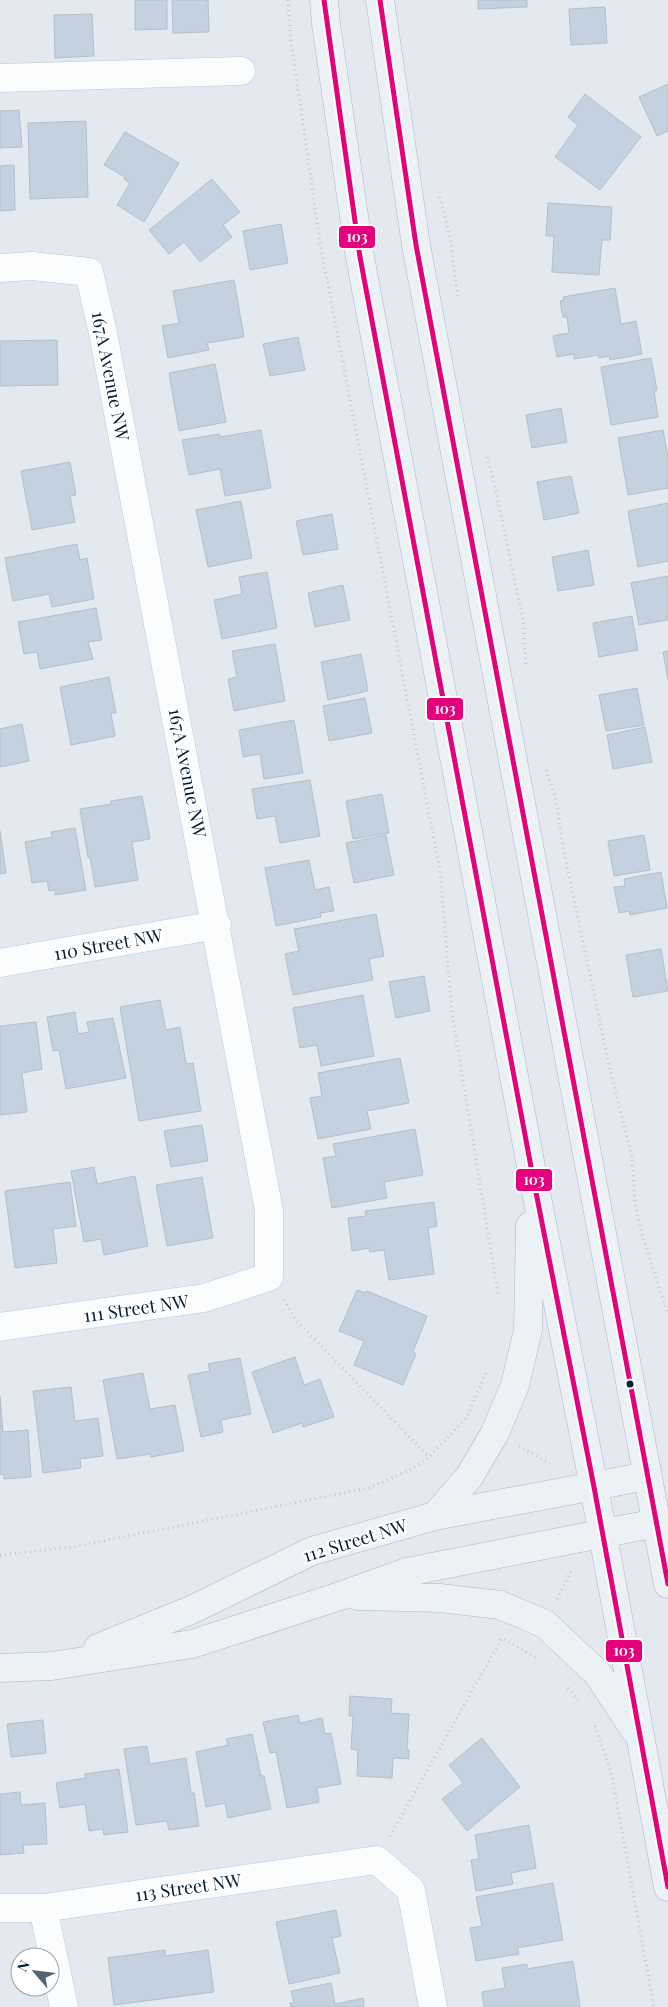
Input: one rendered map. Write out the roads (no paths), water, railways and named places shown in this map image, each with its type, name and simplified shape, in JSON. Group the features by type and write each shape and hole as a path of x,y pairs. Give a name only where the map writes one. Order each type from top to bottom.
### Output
{"main road":[{"path":"324,0 360,257 532,1172 603,1533 668,1887"},
{"path":"380,0 416,245 668,1584"},
{"path":"435,1516 469,1477 495,1433 515,1385 528,1330 532,1172"},
{"name":"112 Street NW","path":"52,1666 191,1610 312,1551 435,1516 647,1476"},
{"name":"112 Street NW","path":"0,1668 52,1666 192,1644 407,1572 656,1523"},
{"path":"340,1596 440,1598 500,1605 545,1624 598,1674 640,1739"}],"street":[{"path":"0,78 241,70"},
{"name":"167A Avenue NW","path":"0,268 32,266 89,272 104,333 217,925 269,1211 269,1277"},
{"name":"110 Street NW","path":"0,964 217,925"},
{"name":"111 Street NW","path":"0,1327 204,1298 269,1277"},
{"name":"113 Street NW","path":"0,1908 43,1908 376,1860 411,1890 433,2007"},
{"path":"43,1908 64,2007"}]}
